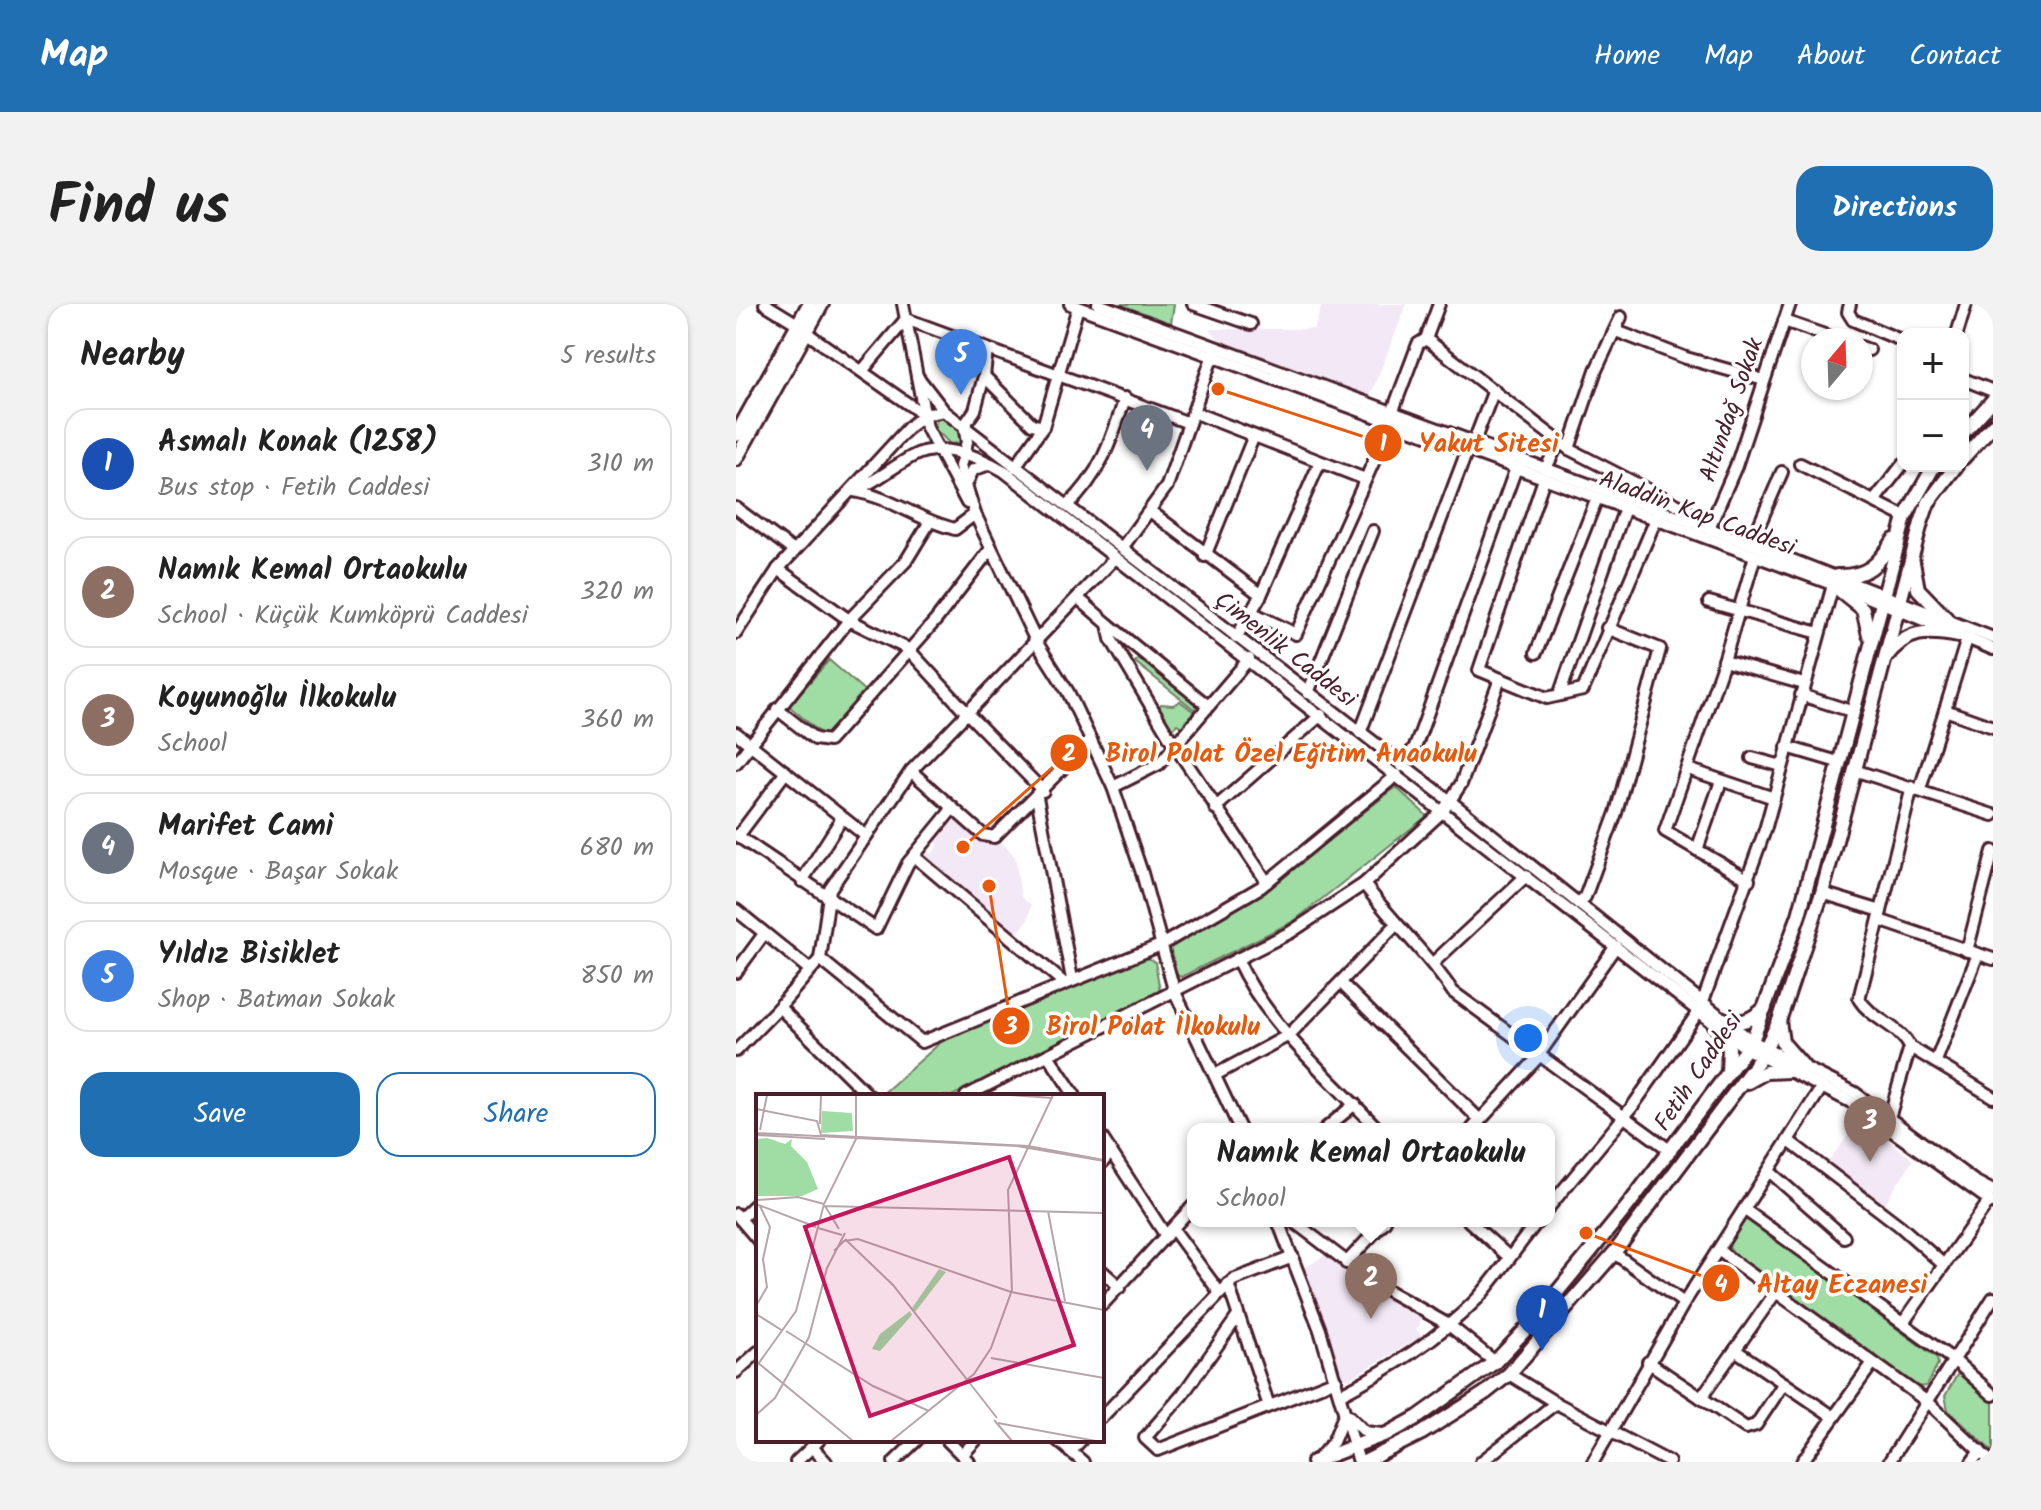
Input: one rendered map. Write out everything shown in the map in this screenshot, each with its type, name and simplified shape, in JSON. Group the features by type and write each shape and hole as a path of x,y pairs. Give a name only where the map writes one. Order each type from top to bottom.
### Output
{"main road":[{"path":"736,459 809,304"},
{"path":"736,435 800,327 822,304"},
{"path":"1969,426 1993,400"},
{"path":"1969,451 1993,425"},
{"name":"Fetih Caddesi","path":"1312,1462 1389,1433 1471,1382 1495,1362 1531,1324 1671,1151 1750,1045 1768,1006 1799,915 1903,522 1931,472"},
{"name":"Fetih Caddesi","path":"1361,1462 1381,1458 1485,1393 1509,1374 1614,1253 1740,1089 1764,1052 1779,1021 1822,893 1912,550 1928,503 1951,472"},
{"path":"1835,580 1874,568 1903,522"},
{"path":"1912,550 1918,589 1946,618"},
{"path":"1835,580 1863,610 1868,621 1869,648"},
{"path":"1882,663 1896,646 1919,631 1963,637"},
{"path":"1723,1081 1730,1054 1719,1021 1737,1023 1752,1019 1768,1006"},
{"path":"1779,1021 1782,1042 1803,1066"},
{"path":"1740,1089 1766,1072 1789,1071"}],"street":[{"path":"765,304 924,415"},
{"path":"903,304 927,428 975,514 1037,643 1068,692 1113,787 1142,873 1174,990 1237,1123"},
{"name":"Aladdin Kap Caddesi","path":"1098,304 1214,352"},
{"path":"1193,304 1251,324"},
{"path":"1251,612 1296,634 1392,418 1418,344 1426,339 1439,304"},
{"name":"Altındağ Sokak","path":"1710,525 1736,466 1790,304"},
{"path":"1850,304 1848,312 1853,320 1897,338"},
{"path":"1959,328 1966,304"},
{"path":"1015,467 1043,427 1074,305"},
{"name":"Aladdin Kap Caddesi","path":"1074,305 1214,352 1516,468 1545,473 1597,498 1710,525 1897,604 1993,649"},
{"path":"1569,449 1596,370 1621,317"},
{"path":"862,371 906,319"},
{"path":"906,319 1189,423"},
{"path":"1784,321 1804,328"},
{"path":"1616,331 1686,358 1764,380"},
{"path":"1426,339 1569,449 1710,525"},
{"path":"975,514 960,466 967,436 964,426 975,410 987,349"},
{"path":"1122,548 1167,486 1214,352"},
{"path":"898,396 912,391 917,376"},
{"name":"Çimenlik Caddesi","path":"917,376 944,411 1360,733 1400,770"},
{"path":"984,376 1032,424 1043,427"},
{"path":"1969,381 1993,391"},
{"path":"1360,733 1494,390"},
{"path":"1067,506 1086,489 1109,448 1125,398"},
{"path":"736,633 778,569 794,551 924,415 944,411"},
{"path":"1193,412 1253,438 1365,479"},
{"path":"1205,556 1253,438"},
{"path":"1559,442 1545,473 1479,670 1547,698 1583,690 1656,519"},
{"name":"Aladdin Kap Caddesi","path":"1470,448 1625,503 1656,519 1755,556 1835,580"},
{"path":"853,491 880,480 914,455 942,451"},
{"name":"Çimenlik Caddesi","path":"942,451 963,454 991,464 1321,715 1578,903 1719,1021 1764,1052"},
{"path":"1236,638 1261,595 1320,462"},
{"path":"966,485 973,470 991,464"},
{"path":"1800,464 1874,501 1903,522"},
{"path":"820,959 922,1042 1161,945 1267,882 1400,770 1416,745 1516,468"},
{"path":"1751,544 1782,472"},
{"path":"1874,501 1897,472"},
{"path":"1560,693 1631,481"},
{"path":"853,491 884,498 929,523 955,529 975,514"},
{"path":"1536,653 1597,498"},
{"path":"736,508 794,551"},
{"path":"1150,511 1205,556 1261,595"},
{"path":"736,763 849,620 906,561 929,523"},
{"path":"1308,693 1373,531"},
{"path":"777,709 815,739 829,741 936,620 990,550"},
{"path":"1749,880 1665,831 1724,661 1755,556"},
{"path":"737,1047 779,1007 820,959 830,889 911,771 1037,643 1115,558"},
{"path":"778,569 849,620 908,649 1040,794 1068,981"},
{"path":"1555,1200 1666,1062 1701,1006 1749,880 1835,580"},
{"path":"1078,598 1207,705"},
{"path":"1709,602 1819,633"},
{"name":"Aladdin Kap Caddesi","path":"1897,604 1946,618 1993,638"},
{"path":"1108,624 1111,639 1173,743 1267,882"},
{"path":"1578,903 1585,897 1616,813 1660,649 1607,628"},
{"path":"1963,637 1945,710 1916,788 1859,999 1866,1010 1905,1037 1910,1047 1993,1097"},
{"path":"1113,787 1159,764 1173,743 1249,659"},
{"path":"1724,661 1804,684"},
{"path":"970,1094 1291,932 1364,884 1446,806 1461,784 1500,679"},
{"path":"1801,695 1851,711"},
{"path":"1945,710 1993,727"},
{"path":"1215,808 1321,715"},
{"path":"736,733 866,836"},
{"path":"911,771 983,835 994,837 1091,740"},
{"path":"1787,747 1838,762"},
{"path":"1752,758 1782,766"},
{"path":"1688,769 1774,798"},
{"path":"1854,770 1993,815"},
{"path":"786,772 737,835 830,901 876,929 914,856 953,808"},
{"path":"1697,850 1721,781"},
{"name":"Çimenlik Caddesi","path":"1446,806 1526,876 1616,946 1701,1006"},
{"path":"802,881 842,818"},
{"path":"1936,1061 1973,952 1993,851"},
{"path":"914,856 1068,981"},
{"path":"1433,963 1526,876"},
{"path":"1364,884 1395,926 1433,963 1453,992 1671,1151"},
{"path":"1822,893 1993,959"},
{"path":"736,910 809,969"},
{"path":"1215,1075 1289,1035 1395,926"},
{"path":"736,972 739,957 764,934"},
{"path":"1477,1123 1540,1054 1616,946"},
{"path":"1237,959 1248,983 1289,1035 1372,1123"},
{"path":"1341,983 1480,1120"},
{"path":"779,1007 867,1094"},
{"path":"1889,1118 1910,1047"},
{"path":"1764,1052 1803,1066 1855,1093 1974,1181 1992,1198"},
{"path":"1764,1052 1789,1071 1864,1110 1992,1198"},
{"path":"1048,1055 1074,1094"},
{"path":"1593,1462 1684,1303 1790,1142 1822,1087"},
{"path":"1332,1123 1355,1104"},
{"path":"1104,1142 1170,1232 1224,1288 1238,1316 1269,1406"},
{"path":"1790,1142 1900,1226 1944,1265"},
{"path":"1104,1161 1111,1152"},
{"path":"1770,1172 1844,1237"},
{"path":"1903,1323 1992,1198"},
{"path":"756,1204 738,1217 756,1238"},
{"path":"1745,1210 1955,1361 1993,1395"},
{"path":"1104,1303 1187,1213"},
{"path":"1280,1227 1341,1394 1361,1462"},
{"path":"1301,1227 1398,1298 1449,1325 1495,1362"},
{"path":"1346,1263 1379,1227"},
{"path":"1476,1227 1509,1257"},
{"path":"1341,1394 1397,1365 1449,1325 1478,1297 1533,1227"},
{"path":"1718,1250 1929,1403 1991,1462"},
{"path":"1614,1253 1684,1303"},
{"path":"1104,1415 1224,1288 1293,1257"},
{"path":"1104,1273 1120,1287"},
{"path":"1701,1398 1776,1292"},
{"path":"1889,1462 1993,1298"},
{"path":"1238,1316 1183,1394 1145,1438 1158,1450 1336,1380"},
{"path":"1735,1350 1834,1417"},
{"path":"736,1372 756,1354"},
{"path":"1648,1362 1742,1426 1756,1425 1784,1383"},
{"path":"1802,1462 1872,1364"},
{"path":"1509,1374 1556,1403 1611,1429 1669,1462"},
{"path":"1481,1462 1556,1403"},
{"path":"1346,1411 1365,1432 1389,1433"},
{"path":"1312,1462 1325,1454 1333,1442 1346,1411"},
{"path":"949,1442 966,1459"},
{"path":"1059,1442 1083,1462"},
{"path":"1070,1452 1079,1442"},
{"path":"796,1462 816,1444 826,1462"},
{"path":"1972,1462 1980,1451"},
{"path":"894,1462 907,1458"}],"shaded area":[{"path":"1322,304 1407,304 1369,399 1223,344 1210,329 1314,329"},
{"path":"953,821 967,826 987,843 1000,841 1015,856 1021,897 1031,905 1028,920 1017,934 925,858 926,851 931,855 939,845 935,841"},
{"path":"1861,1119 1913,1160 1883,1206 1827,1163"},
{"path":"1328,1253 1420,1314 1420,1325 1416,1329 1422,1336 1349,1379 1343,1377 1303,1269"}],"green space":[{"path":"1100,304 1174,305 1171,323 1136,317"},
{"path":"941,418 954,424 961,437 959,443 950,444 935,429 936,421"},
{"path":"1140,656 1197,701 1195,710 1135,662"},
{"path":"829,660 865,691 825,737 789,706"},
{"path":"1180,701 1194,712 1182,727 1177,724 1170,732 1157,710 1161,704 1173,705"},
{"path":"1396,787 1427,816 1294,921 1181,977 1176,975 1169,949 1264,891"},
{"path":"1143,955 1155,962 1160,991 956,1094 882,1094 949,1035"},
{"path":"1746,1218 1937,1358 1938,1364 1926,1386 1915,1387 1734,1255 1729,1246 1734,1232"},
{"path":"1962,1374 1993,1402 1993,1452 1948,1410 1945,1396 1957,1375"}],"place":[{"name":"Yakut Sitesi","path":"1218,389"},
{"name":"Yıldız Bisiklet","path":"961,395"},
{"name":"Marifet Cami","path":"1147,471"},
{"name":"Birol Polat Özel Eğitim Anaokulu","path":"963,847"},
{"name":"Birol Polat İlkokulu","path":"989,886"},
{"name":"Koyunoğlu İlkokulu","path":"1870,1162"},
{"name":"Altay Eczanesi","path":"1586,1233"},
{"name":"Namık Kemal Ortaokulu","path":"1371,1319"},
{"name":"Asmalı Konak (1258)","path":"1542,1351"}]}
